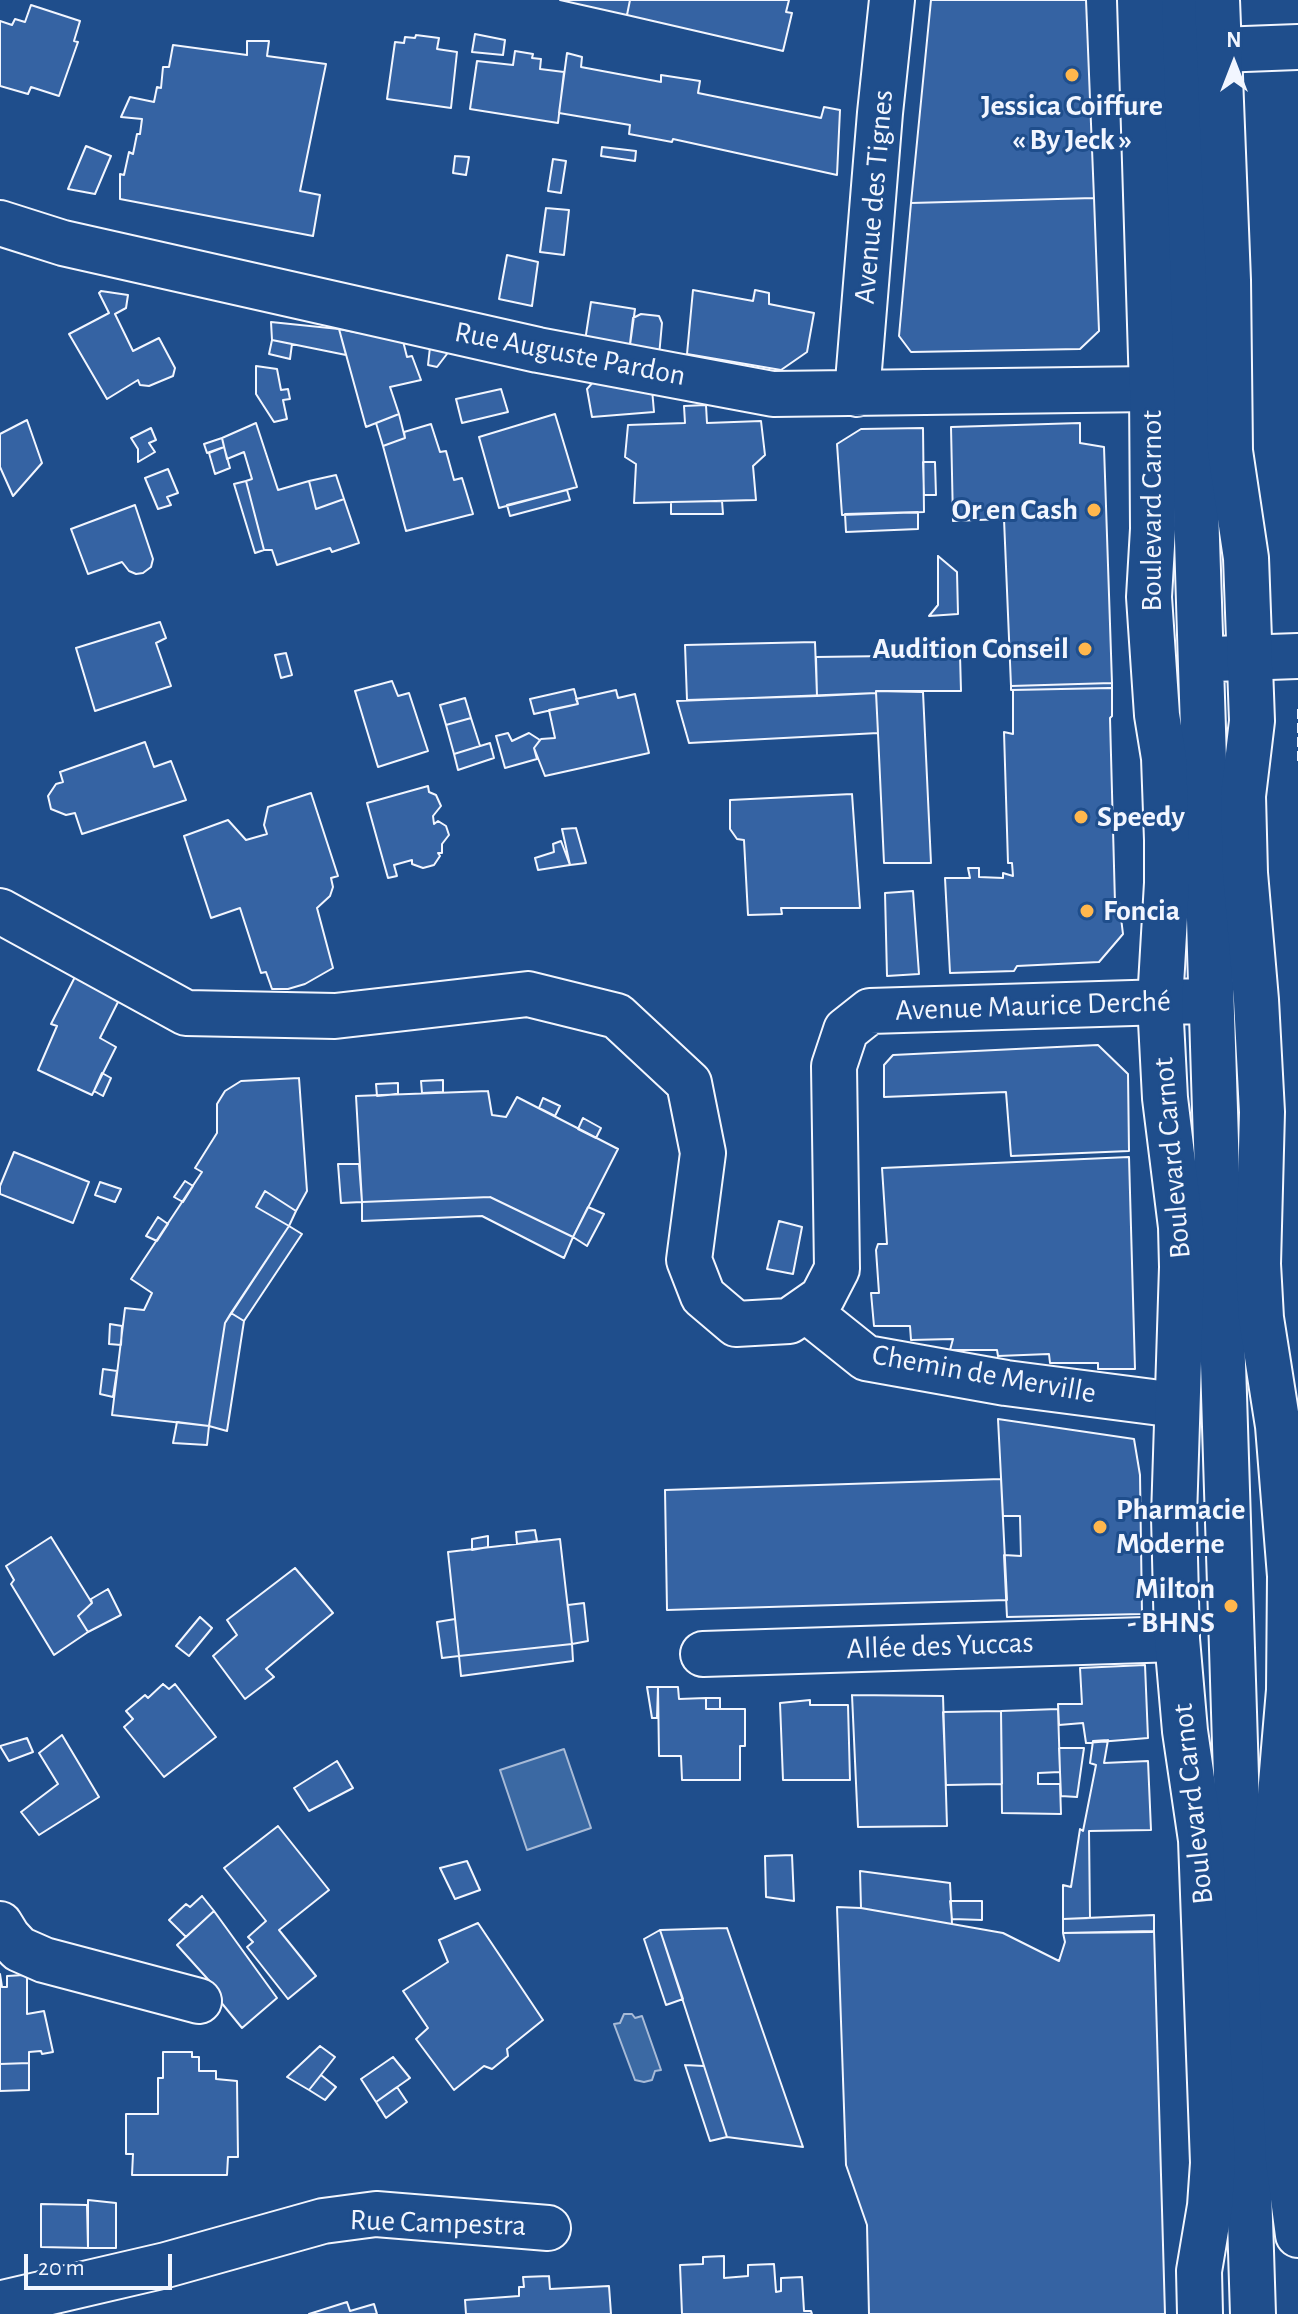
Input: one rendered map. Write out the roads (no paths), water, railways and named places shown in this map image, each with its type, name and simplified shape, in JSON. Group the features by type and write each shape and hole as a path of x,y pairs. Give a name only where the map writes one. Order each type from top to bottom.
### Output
{"street":[{"name":"Avenue des Tignes","path":"857,394 892,0"},
{"name":"Boulevard Carnot","path":"1140,0 1152,389 1153,529 1149,597 1157,715 1164,758 1167,840 1160,1002 1165,1098 1181,1227 1182,1267 1174,1517 1177,1639 1185,1731 1201,1840 1213,2163 1210,2206 1199,2271 1200,2314"},
{"path":"1180,0 1253,2314"},
{"path":"1217,0 1228,280 1230,451 1246,558 1252,721 1243,796 1245,873 1262,1112 1258,1264 1261,1318 1288,1425 1286,1510 1291,1631 1285,1761 1277,1808 1276,1842 1288,2161 1298,2235"},
{"path":"1219,50 1298,47"},
{"name":"Rue Auguste Pardon","path":"0,223 63,243 538,350 773,394 1152,389"},
{"path":"1154,665 1249,656 1298,656"},
{"path":"0,911 186,1013 335,1016 528,994 617,1016 689,1083 703,1153 689,1260 703,1296 736,1324 789,1321 806,1310"},
{"name":"Avenue Maurice Derché","path":"806,1310 822,1298 837,1269 834,1066 846,1030 870,1011 1256,1000"},
{"name":"Chemin de Merville","path":"806,1310 866,1358 1006,1383 1176,1405"},
{"name":"Allée des Yuccas","path":"703,1654 1177,1639"},
{"path":"0,1924 19,1949 44,1960 199,2001"},
{"name":"Rue Campestra","path":"2,2305 166,2265 323,2221 376,2214 548,2228"}],"water":[{"path":"564,1749 591,1828 527,1850 500,1770"},
{"path":"624,2014 632,2014 635,2018 642,2016 661,2070 655,2071 652,2080 635,2080 614,2024 620,2023"}],"place":[{"name":"Jessica Coiffure « By Jeck »","path":"1072,75"},
{"name":"Or en Cash","path":"1094,510"},
{"name":"Audition Conseil","path":"1085,649"},
{"name":"Speedy","path":"1081,817"},
{"name":"Foncia","path":"1087,911"},
{"name":"Pharmacie Moderne","path":"1100,1527"},
{"name":"Milton - BHNS","path":"1231,1606"}]}
